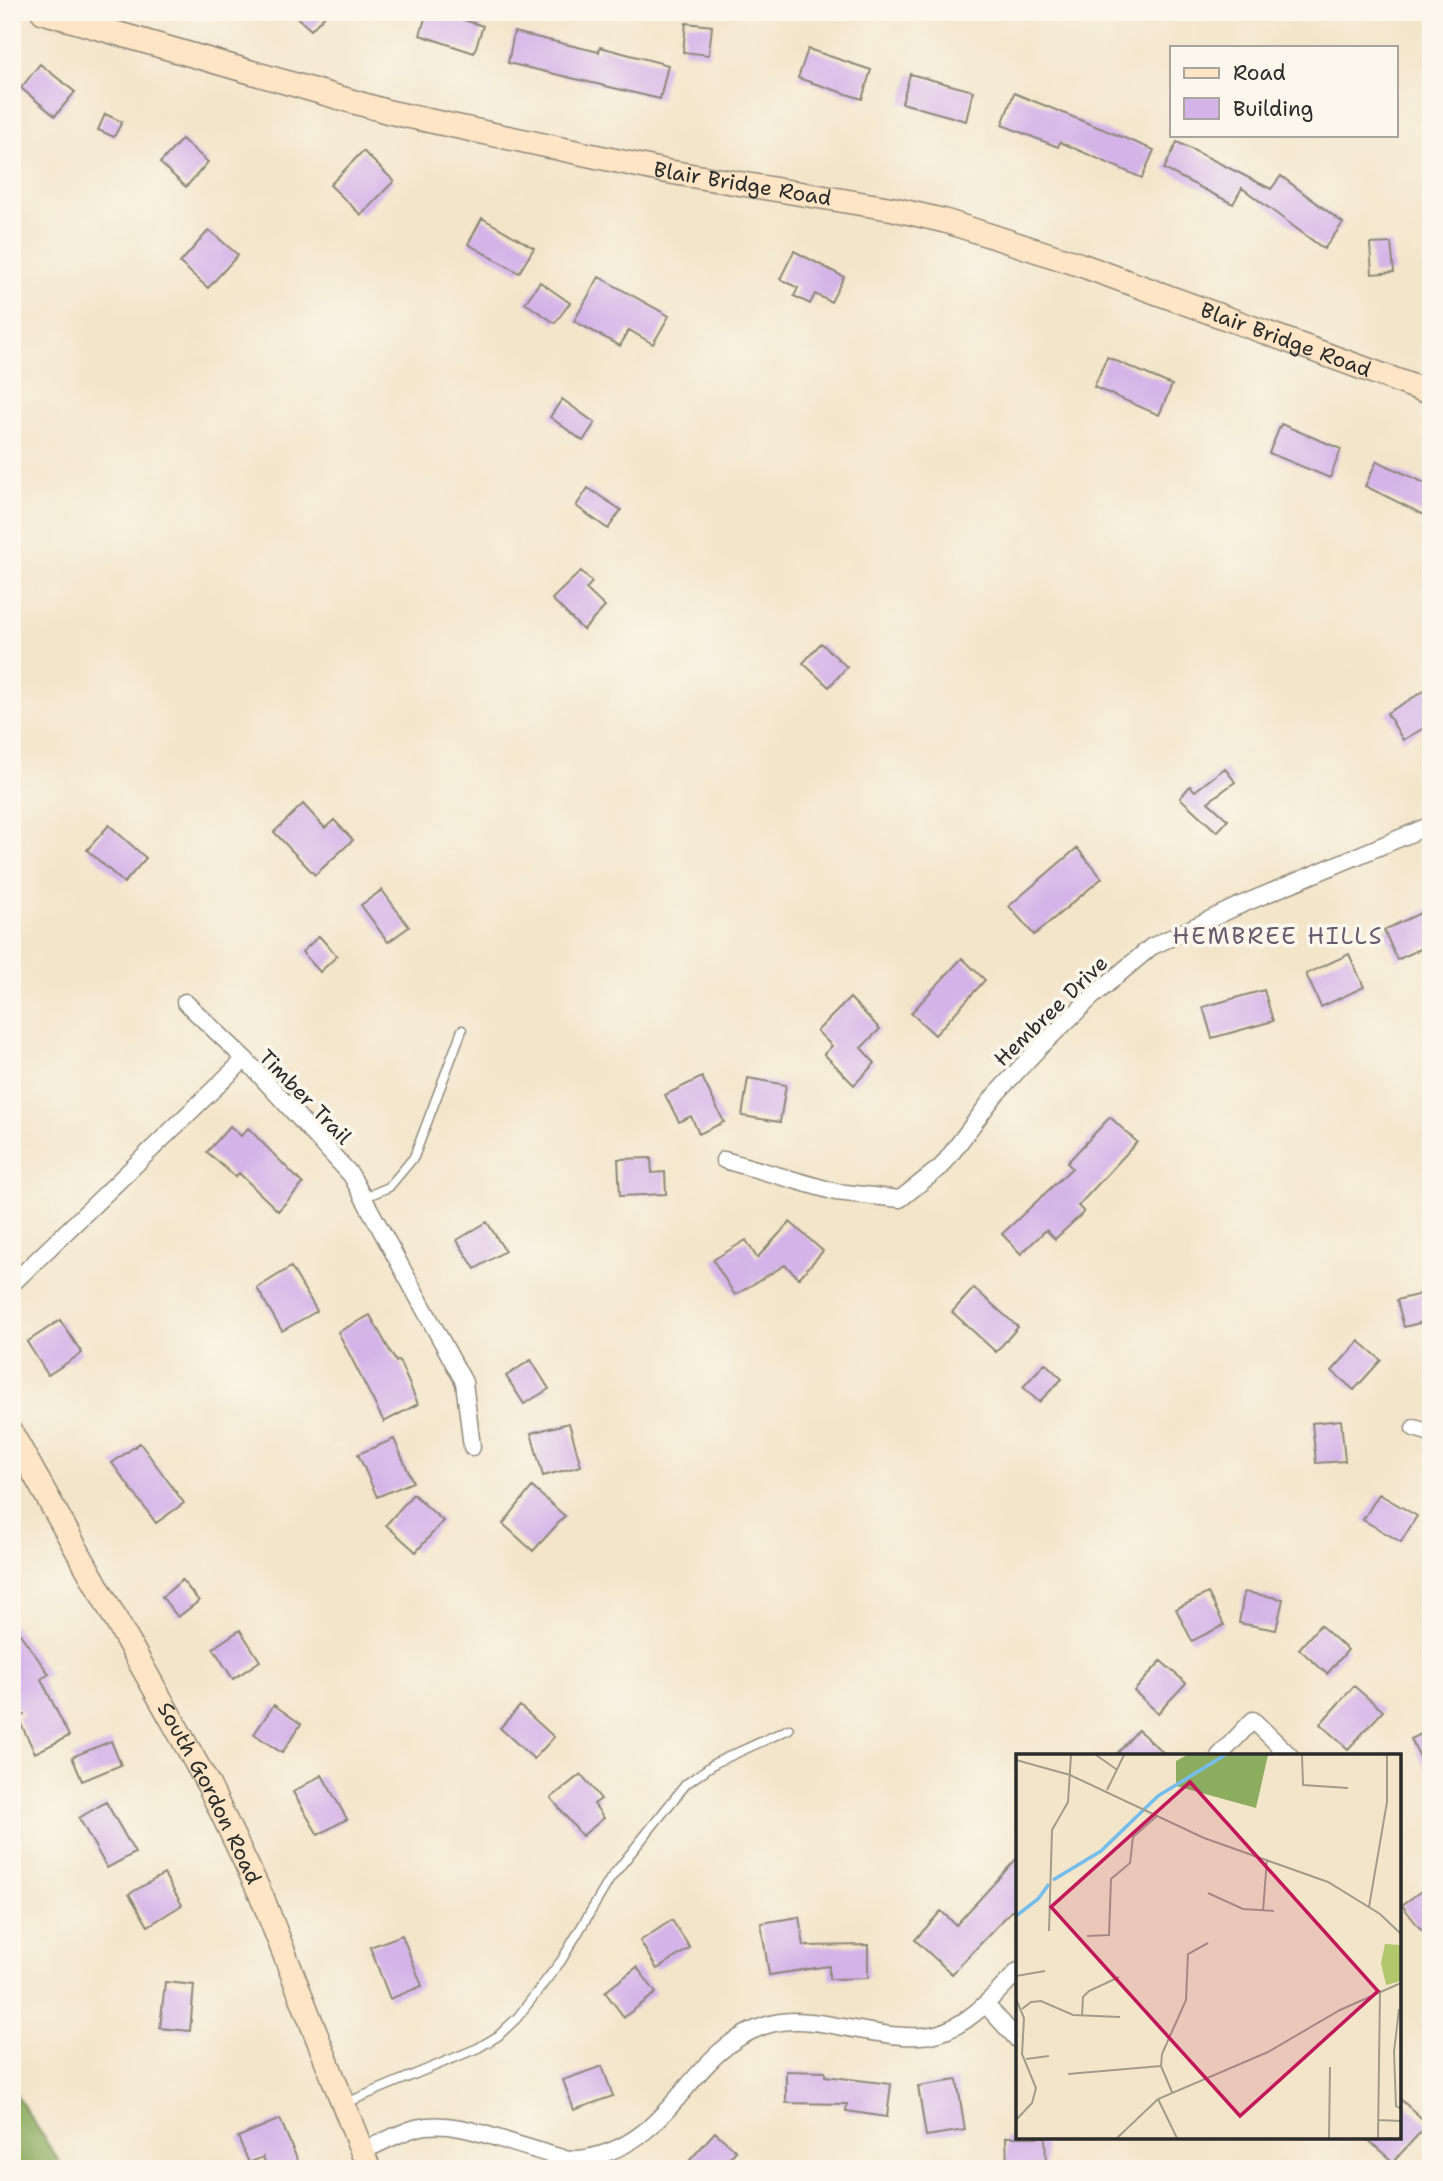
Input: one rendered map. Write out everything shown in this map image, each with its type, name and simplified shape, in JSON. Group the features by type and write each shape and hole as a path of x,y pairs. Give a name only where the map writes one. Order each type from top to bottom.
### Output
{"street":[{"name":"Blair Bridge Road","path":"43,12 389,112 664,171 894,209 945,221 1081,265 1431,393"},
{"name":"Hembree Drive","path":"724,1160 836,1192 900,1199 942,1166 995,1095 1038,1049 1093,996 1151,947 1238,906 1431,825"},
{"path":"186,1002 245,1059"},
{"name":"Timber Trail","path":"12,1284 245,1059 351,1175 464,1382 472,1447"},
{"path":"1414,1428 1431,1433"},
{"name":"South Gordon Road","path":"12,1434 209,1786 262,1897 366,2160"},
{"path":"1221,1754 1253,1720 1288,1754"},
{"path":"366,2160 418,2127 446,2127 554,2156 581,2160 610,2154 632,2143 653,2126 716,2053 737,2038 764,2026 788,2020 818,2022 901,2038 928,2037 952,2031 986,2005 1016,1973"},
{"path":"986,2005 1016,2038"}],"lane":[{"path":"363,1198 389,1187 414,1157 462,1030"},
{"path":"344,2104 478,2048 498,2036 517,2018 561,1961 610,1879 686,1784 715,1763 789,1729"}],"green space":[{"path":"12,2088 17,2096 64,2169 12,2169"}],"building":[{"path":"291,12 328,12 311,30"},
{"path":"427,12 439,12 483,26 474,53 420,35"},
{"path":"686,23 712,26 709,55 683,52"},
{"path":"514,32 599,52 600,47 668,65 660,99 508,63"},
{"path":"808,49 871,70 862,99 798,78"},
{"path":"40,64 75,92 55,116 21,88"},
{"path":"910,74 973,91 966,121 902,103"},
{"path":"1014,93 1154,150 1142,178 1060,142 1058,147 1002,125"},
{"path":"105,114 122,122 114,137 98,130"},
{"path":"182,139 208,162 186,187 160,163"},
{"path":"1177,142 1271,189 1281,176 1343,223 1324,249 1242,188 1233,204 1164,169"},
{"path":"363,151 394,181 361,215 330,185"},
{"path":"482,218 534,248 519,273 468,244"},
{"path":"209,230 238,255 208,288 180,263"},
{"path":"1391,243 1394,272 1372,274 1370,244"},
{"path":"794,251 844,277 831,302 815,294 810,304 794,296 798,288 780,279"},
{"path":"599,277 669,316 653,344 629,330 620,346 574,321"},
{"path":"540,282 570,303 555,323 525,303"},
{"path":"1107,357 1172,385 1159,415 1094,387"},
{"path":"562,399 595,423 583,441 550,417"},
{"path":"1281,424 1341,449 1330,478 1269,453"},
{"path":"1377,461 1431,486 1431,500 1424,515 1365,486"},
{"path":"588,488 621,510 608,529 576,506"},
{"path":"581,571 592,582 586,589 605,607 583,630 552,599"},
{"path":"821,643 847,667 829,687 803,663"},
{"path":"1431,687 1431,724 1403,740 1387,713"},
{"path":"1225,768 1235,782 1208,802 1228,820 1217,832 1180,798 1190,786 1195,791"},
{"path":"303,804 325,828 334,820 353,840 315,875 274,832"},
{"path":"109,825 146,858 124,883 87,850"},
{"path":"1077,848 1102,878 1034,935 1009,906"},
{"path":"382,890 409,927 388,942 361,905"},
{"path":"1431,908 1431,944 1397,960 1384,930"},
{"path":"319,936 337,956 320,972 302,952"},
{"path":"1349,954 1364,987 1321,1007 1306,974"},
{"path":"962,958 985,980 935,1035 911,1013"},
{"path":"1264,990 1273,1021 1212,1038 1203,1007"},
{"path":"850,998 880,1029 861,1048 875,1063 854,1085 824,1054 832,1046 817,1031"},
{"path":"702,1077 724,1122 699,1134 691,1116 679,1122 665,1095"},
{"path":"748,1078 786,1085 780,1122 742,1116"},
{"path":"1110,1117 1137,1142 1078,1206 1084,1212 1055,1239 1046,1230 1021,1254 1002,1234 1072,1168 1067,1163"},
{"path":"230,1126 241,1136 248,1128 303,1184 278,1211 239,1173 235,1177 207,1152"},
{"path":"651,1158 652,1173 665,1172 666,1194 620,1196 618,1159"},
{"path":"487,1222 505,1251 475,1269 457,1240"},
{"path":"790,1222 823,1251 799,1278 785,1265 735,1295 713,1260 746,1240 757,1258"},
{"path":"291,1267 317,1311 282,1331 257,1288"},
{"path":"974,1288 1018,1327 996,1352 952,1312"},
{"path":"1425,1293 1431,1320 1404,1327 1397,1300"},
{"path":"370,1315 396,1362 399,1360 418,1404 384,1422 338,1332"},
{"path":"60,1320 82,1353 48,1375 27,1342"},
{"path":"1359,1341 1381,1360 1354,1390 1332,1371"},
{"path":"531,1360 549,1389 524,1404 506,1376"},
{"path":"1045,1363 1062,1379 1039,1402 1023,1387"},
{"path":"1341,1420 1345,1461 1316,1463 1312,1423"},
{"path":"569,1423 581,1466 543,1476 531,1433"},
{"path":"394,1439 413,1482 377,1497 358,1454"},
{"path":"140,1443 184,1503 156,1523 112,1463"},
{"path":"532,1487 565,1516 533,1551 503,1524"},
{"path":"413,1494 443,1521 416,1552 386,1525"},
{"path":"1379,1494 1417,1516 1401,1542 1363,1520"},
{"path":"182,1580 199,1601 178,1617 162,1597"},
{"path":"1244,1592 1283,1599 1276,1630 1239,1623"},
{"path":"1208,1593 1224,1625 1192,1641 1176,1609"},
{"path":"12,1623 49,1674 41,1679 69,1736 35,1753 18,1718 24,1715 12,1699"},
{"path":"1320,1625 1348,1650 1327,1674 1299,1649"},
{"path":"240,1630 260,1661 233,1679 213,1648"},
{"path":"1161,1661 1186,1683 1158,1713 1134,1691"},
{"path":"1354,1686 1383,1711 1348,1749 1320,1724"},
{"path":"274,1705 301,1724 282,1753 254,1734"},
{"path":"520,1706 554,1737 534,1759 500,1728"},
{"path":"1431,1729 1431,1779 1411,1739"},
{"path":"1138,1730 1165,1754 1117,1754"},
{"path":"111,1741 121,1765 82,1781 72,1757"},
{"path":"581,1774 601,1799 594,1804 604,1818 582,1836 551,1798"},
{"path":"322,1775 347,1819 318,1835 293,1792"},
{"path":"106,1802 135,1853 107,1868 79,1818"},
{"path":"1016,1859 1016,1906 952,1974 915,1940 941,1911 956,1925"},
{"path":"164,1874 182,1905 148,1926 129,1894"},
{"path":"1431,1884 1431,1923 1421,1930 1402,1905"},
{"path":"799,1917 804,1946 868,1945 868,1978 829,1979 829,1966 769,1975 761,1923"},
{"path":"672,1920 690,1948 657,1969 640,1941"},
{"path":"402,1935 422,1986 390,1999 370,1947"},
{"path":"637,1967 656,1993 624,2017 605,1992"},
{"path":"165,1982 194,1985 190,2031 160,2028"},
{"path":"602,2066 613,2096 574,2110 563,2080"},
{"path":"786,2071 825,2072 825,2076 891,2084 887,2117 846,2111 847,2104 786,2103"},
{"path":"957,2080 965,2130 926,2136 918,2086"},
{"path":"1401,2100 1428,2124 1393,2162 1367,2139 1401,2139"},
{"path":"280,2119 298,2161 279,2169 268,2169 263,2157 249,2163 238,2137"},
{"path":"715,2132 736,2151 720,2169 700,2169 690,2160"},
{"path":"1006,2137 1045,2139 1046,2165 1007,2166"}],"district":[{"name":"HEMBREE HILLS","path":"1278,936"}]}
